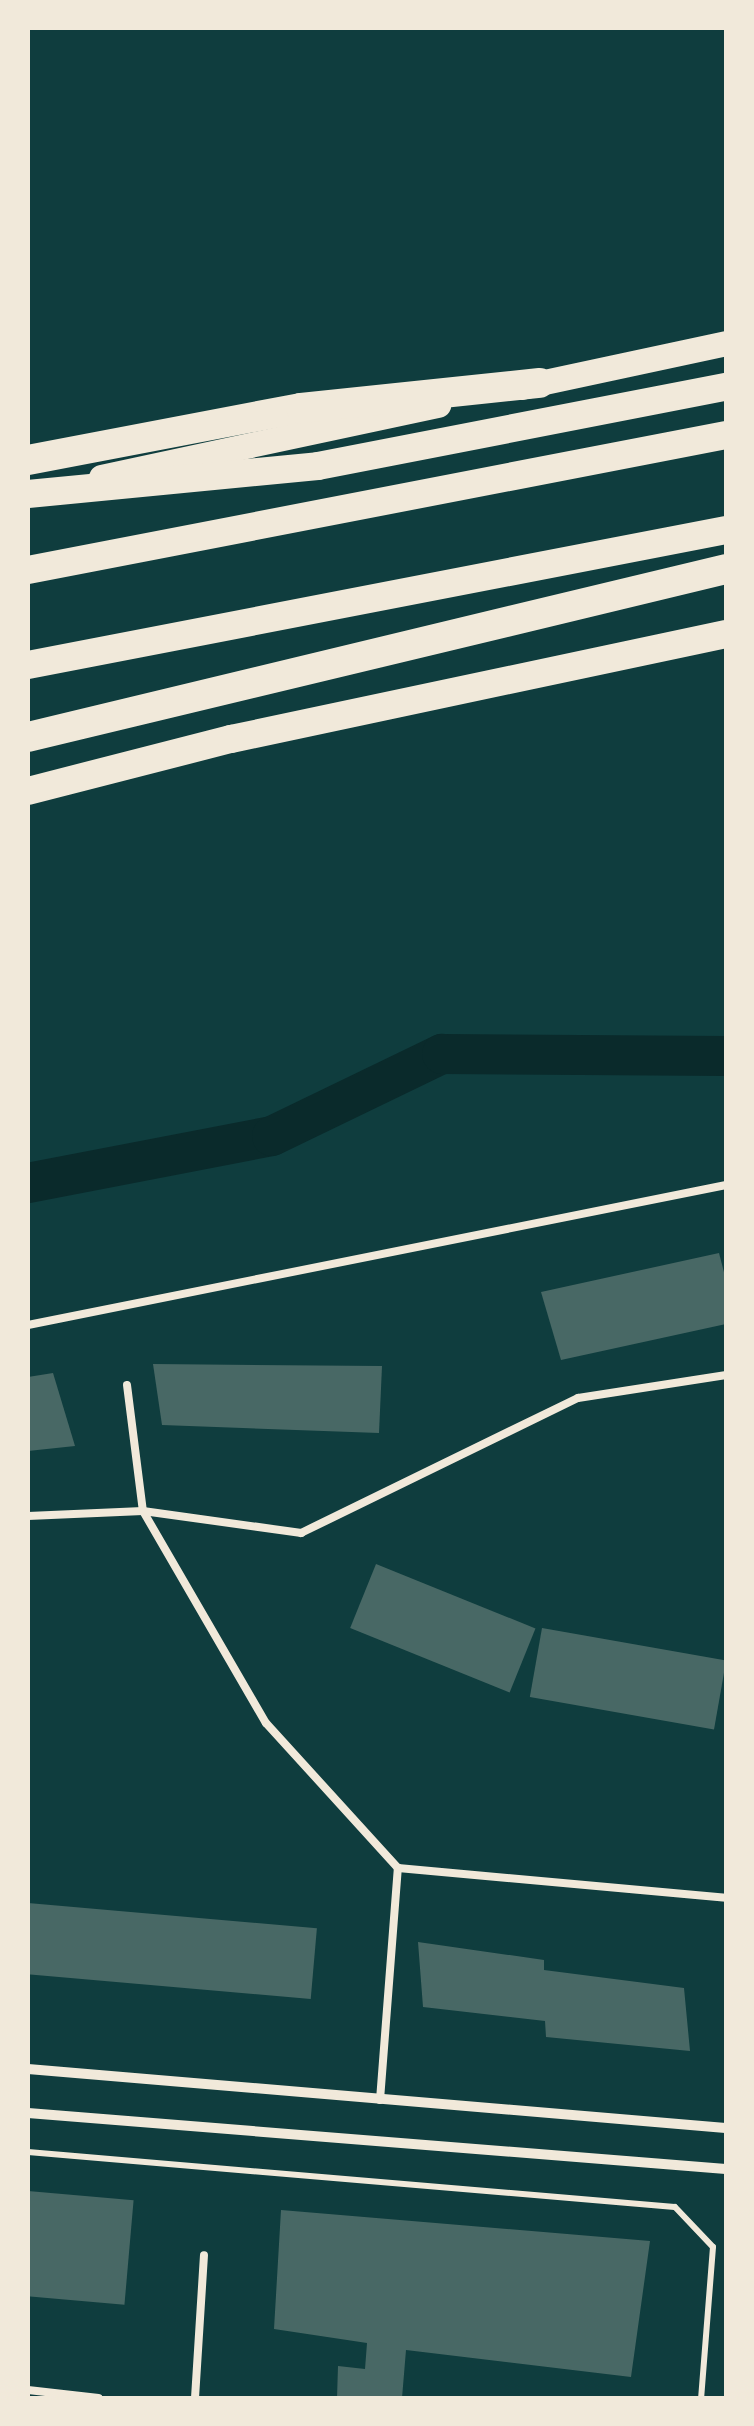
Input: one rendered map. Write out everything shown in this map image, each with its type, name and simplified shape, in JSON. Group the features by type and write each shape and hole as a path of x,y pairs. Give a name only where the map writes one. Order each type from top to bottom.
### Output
{"highway":[{"path":"28,460 301,408 540,383"},
{"path":"28,493 318,466 726,387"},
{"path":"28,570 726,436"},
{"path":"28,666 726,530"},
{"path":"37,735 726,570"},
{"path":"28,790 231,739 726,634"}],"main road":[{"path":"28,493 726,343"}],"street":[{"path":"28,2070 726,2128"},
{"path":"28,2113 726,2169"}],"lane":[{"path":"28,1325 726,1185"},
{"path":"28,1516 143,1511 301,1533 578,1398 726,1375"},
{"path":"126,1385 143,1511 266,1723 398,1868 726,1898"},
{"path":"380,2100 398,1868"},
{"path":"195,2398 204,2255"},
{"path":"28,2390 99,2398"}],"path":[{"path":"28,2152 674,2208 713,2247 701,2398"}],"building":[{"path":"719,1253 726,1280 726,1324 561,1360 541,1292"},
{"path":"153,1364 382,1366 379,1433 162,1425"},
{"path":"53,1373 75,1446 28,1451 28,1377"},
{"path":"376,1564 535,1628 510,1692 350,1628"},
{"path":"542,1628 726,1660 714,1729 530,1697"},
{"path":"28,1903 317,1928 311,1999 28,1974"},
{"path":"418,1942 544,1960 544,1970 684,1988 690,2051 546,2037 545,2021 423,2007"},
{"path":"28,2191 134,2200 124,2305 28,2296"},
{"path":"281,2210 650,2241 631,2377 406,2350 402,2398 337,2398 338,2366 365,2369 367,2343 274,2329"}],"waterway":[{"path":"28,1183 272,1136 442,1054 726,1056"}]}
